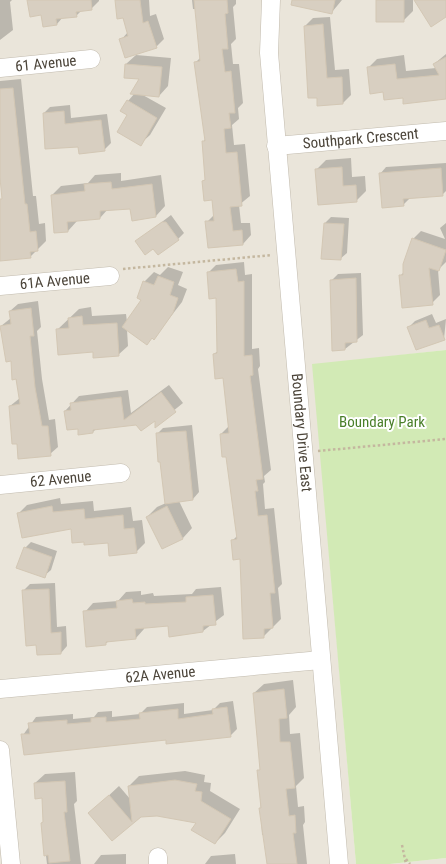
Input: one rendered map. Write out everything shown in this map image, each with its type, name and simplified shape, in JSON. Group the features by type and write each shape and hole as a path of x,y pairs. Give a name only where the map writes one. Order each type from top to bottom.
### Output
{"street":[{"name":"Boundary Drive East","path":"271,0 269,53 276,146 339,864"},
{"name":"61 Avenue","path":"0,68 91,59"},
{"name":"Southpark Crescent","path":"276,146 446,131"},
{"name":"61A Avenue","path":"0,286 110,276"},
{"name":"62 Avenue","path":"0,485 121,474"},
{"name":"62A Avenue","path":"0,689 321,660"},
{"path":"0,750 12,864"}],"path":[{"path":"110,276 122,269 286,253"},
{"path":"316,451 446,438"},
{"path":"402,845 406,864"},
{"path":"405,858 410,864"}],"shaded area":[{"path":"0,0 446,0 446,350 313,365 356,864 0,864"},
{"path":"446,858 446,864 390,864"}],"green space":[{"name":"Boundary Park","path":"446,350 446,858 390,864 356,864 312,364"}],"building":[{"path":"27,0 91,0 92,10 76,12 77,17 56,19 57,25 43,27 41,15 30,17"},
{"path":"115,0 140,0 143,23 148,21 157,48 125,58 119,39 128,36 123,18 117,19"},
{"path":"194,0 227,0 228,13 225,14 228,49 222,49 225,72 231,71 235,113 229,113 231,128 224,129 226,153 237,152 242,206 230,207 233,231 242,230 243,245 208,248 205,221 214,221 212,200 204,201 202,181 205,180 202,141 205,141 194,62 200,61"},
{"path":"292,0 335,0 332,14 291,5"},
{"path":"376,0 404,0 404,22 376,22"},
{"path":"414,0 446,0 446,17 431,27"},
{"path":"323,24 327,78 342,77 343,104 317,106 317,98 308,98 304,26"},
{"path":"446,57 446,99 403,104 403,98 384,100 383,92 370,94 367,67 395,64 397,79 439,75 433,64"},
{"path":"125,64 162,67 159,97 130,94 139,79 124,78"},
{"path":"13,88 25,204 27,204 30,232 36,231 38,251 30,252 31,258 0,261 0,199 2,199 0,178 0,89"},
{"path":"127,100 157,118 141,146 117,132 127,115 120,111"},
{"path":"64,111 65,124 101,120 105,151 79,154 78,147 45,149 43,113"},
{"path":"342,167 343,186 356,185 357,202 318,205 315,169"},
{"path":"441,168 443,196 403,199 404,206 382,208 379,173"},
{"path":"111,182 112,189 152,184 156,217 132,221 130,209 100,211 100,219 67,222 68,232 54,233 51,195 85,191 84,184"},
{"path":"162,222 166,222 179,240 158,255 153,249 145,255 135,241"},
{"path":"324,223 344,224 341,260 321,259"},
{"path":"412,238 446,250 439,271 429,268 433,305 402,308 399,275 403,275 403,264"},
{"path":"236,269 238,282 244,281 244,356 252,355 253,375 250,376 263,479 256,480 258,491 255,491 258,516 267,515 275,593 270,593 273,628 264,629 264,638 243,639 240,559 233,560 231,540 237,539 226,457 222,457 220,434 229,433 223,378 215,379 213,354 217,353 216,298 209,299 207,272"},
{"path":"158,276 174,282 170,295 178,298 173,313 154,340 152,338 147,345 122,327 141,300 137,298 143,281 154,285"},
{"path":"356,278 357,342 345,343 345,350 332,351 330,280"},
{"path":"31,308 34,336 30,336 35,387 42,426 48,426 51,456 18,459 17,444 12,444 9,406 20,404 16,379 12,380 11,361 6,362 0,326 11,324 9,311"},
{"path":"82,316 83,325 117,323 119,356 93,358 93,352 58,355 56,329 69,328 68,318"},
{"path":"426,320 429,328 439,325 445,340 416,350 407,327"},
{"path":"161,392 176,412 155,428 155,421 141,431 136,425 93,430 93,433 78,435 78,429 67,430 64,411 71,410 70,403 121,397 124,420"},
{"path":"186,431 193,500 165,504 160,462 158,462 156,433"},
{"path":"52,506 53,512 84,509 85,519 123,515 124,529 134,528 137,553 109,556 108,543 84,545 84,542 72,543 71,529 22,538 17,513"},
{"path":"167,506 183,539 162,549 146,517"},
{"path":"24,547 52,557 45,578 16,568"},
{"path":"49,589 51,633 61,632 61,654 37,655 36,645 26,646 22,590"},
{"path":"213,595 216,625 203,626 203,632 169,637 168,626 135,629 136,639 106,642 106,645 86,647 83,611 117,608 116,601 132,599 133,603 145,602 145,604 186,602 186,597"},
{"path":"284,689 287,718 279,719 280,742 290,742 295,788 286,789 289,816 295,815 296,833 293,833 297,864 267,864 259,808 261,808 257,770 260,770 253,693"},
{"path":"227,707 231,737 166,744 166,740 24,755 21,734 30,734 28,723 67,720 67,724 91,722 91,718 106,717 106,722 140,719 139,713 178,709 178,719 213,714 212,709"},
{"path":"175,780 197,784 195,791 202,792 201,801 231,819 215,844 191,830 196,823 157,816 141,817 112,841 88,813 109,795 132,822 128,786"},
{"path":"65,781 67,812 64,812 70,861 49,863 48,855 44,856 41,823 43,822 42,798 35,799 34,783"}]}
